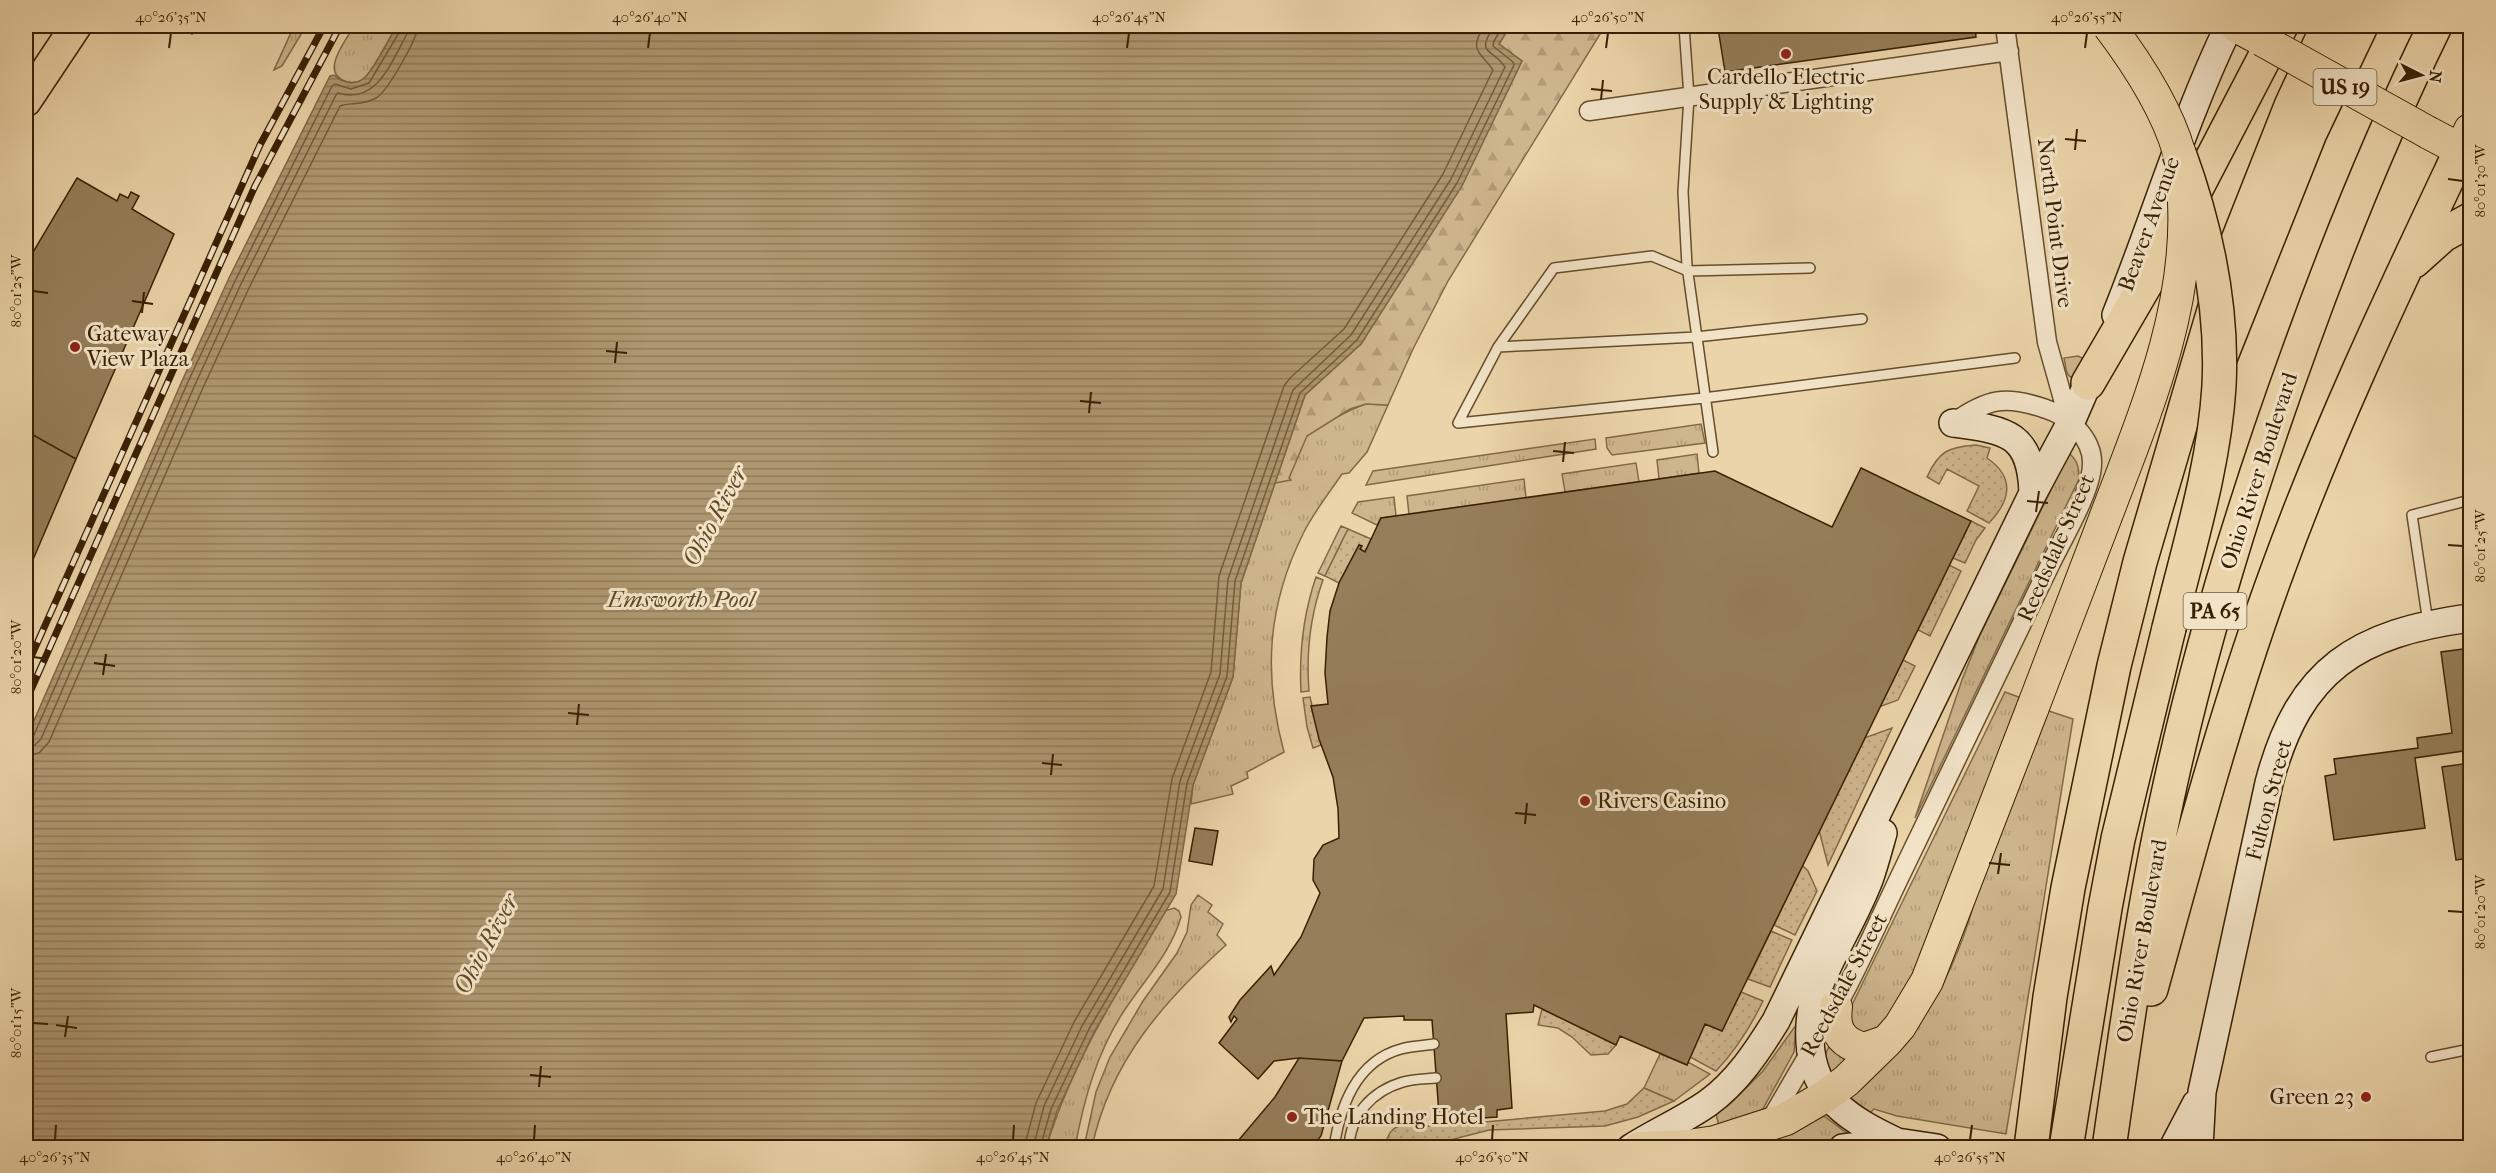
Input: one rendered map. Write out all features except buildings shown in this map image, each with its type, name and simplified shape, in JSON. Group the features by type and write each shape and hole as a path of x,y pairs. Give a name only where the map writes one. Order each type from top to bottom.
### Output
{"highway":[{"path":"2067,1137 2107,896 2208,464 2219,388 2220,352 2217,309 2203,229 2179,153 2147,84 2130,54 2109,26"},
{"name":"US 19","path":"2236,26 2429,133 2467,145"},
{"path":"2088,383 2155,267 2281,26"},
{"path":"2032,1134 2050,997 2068,888 2112,677 2140,562 2225,273 2287,116 2328,26"},
{"path":"2140,562 2310,133 2361,26"},
{"name":"Ohio River Boulevard","path":"2110,1140 2130,998 2165,810 2192,695 2249,494 2318,297 2360,192 2435,26"},
{"path":"2110,1140 2202,803 2260,617 2297,520 2405,271 2467,145"},
{"path":"1639,1148 1688,1146 1759,1138 1846,1081 1900,1026 1927,981 2126,464 2169,338 2177,307 2184,246 2184,189 2179,153"},
{"path":"2405,271 2443,235 2470,220"},
{"path":"1836,1007 1835,1025 1845,1042 1864,1049 1887,1041"}],"main road":[{"path":"26,101 76,26"},
{"name":"Beaver Avenue","path":"2070,424 2121,302 2178,143 2229,26"},
{"path":"1953,423 1996,428 2009,435 2029,462 2032,493"},
{"name":"Reedsdale Street","path":"1631,1148 1690,1114 1724,1090 1746,1067 1776,1022 2032,493 2070,424"},
{"name":"Fulton Street","path":"2202,1092 2269,783 2287,730 2308,694 2342,660 2382,637 2428,623 2470,618"},
{"path":"1897,1142 1854,1119 1827,1095 1814,1070 1810,1052 1810,1024 1818,990 1870,877 1902,765"},
{"path":"2173,1148 2202,1092"},
{"path":"2199,1148 2202,1092"},
{"path":"1843,1148 1897,1142 1937,1148"}],"street":[{"name":"North Point Drive","path":"2005,26 2047,342 2070,424"},
{"path":"1589,111 2009,51"},
{"path":"1953,423 1973,409 2008,399 2050,410 2070,424"},
{"name":"Reedsdale Street","path":"1759,1138 1836,1007 2089,481 2092,466 2091,453 2080,430 2070,424"}],"lane":[{"path":"1684,26 1689,97 1683,192 1688,271 1713,452"},
{"path":"1810,268 1688,271 1652,256 1554,268 1498,346 1458,423 1704,398 2015,358"},
{"path":"1498,346 1696,337 1862,319"},
{"path":"2428,623 2412,515 2470,500"},
{"path":"1334,1148 1338,1119 1348,1097 1371,1064 1385,1054 1402,1048 1434,1044"},
{"path":"2431,1057 2470,1049"},
{"path":"1349,1148 1353,1125 1361,1109 1376,1094 1403,1082 1436,1078"}],"green space":[{"path":"294,26 306,26 282,66 274,70"},
{"path":"354,26 397,26 369,74 357,82 348,82 339,78 334,65 340,49"},
{"path":"1510,26 1516,26 1528,33 1536,26 1605,26 1448,281 1413,349 1388,405 1366,404 1350,409 1307,436 1289,478 1291,480 1275,483 1305,395 1361,344 1462,185 1522,61 1499,44"},
{"path":"2078,356 2086,360 2073,378 2067,373 2064,358"},
{"path":"1366,404 1388,405 1367,452 1349,473 1342,474 1308,525 1282,586 1272,641 1271,668 1277,723 1284,752 1247,772 1248,778 1231,786 1233,794 1191,804 1193,785 1233,677 1241,583 1275,483 1290,479 1299,450 1308,435 1319,427"},
{"path":"1701,424 1705,443 1612,455 1607,448 1606,438"},
{"path":"1595,439 1596,449 1366,485 1373,471"},
{"path":"1976,445 1990,448 1987,458 1996,466 2006,482 2007,490 2002,506 1989,523 1967,511 1979,486 1947,469 1939,484 1927,477 1936,461 1946,452 1958,447"},
{"path":"2069,453 2077,465 2079,479 1915,818 1979,637"},
{"path":"1697,454 1699,473 1659,479 1657,460"},
{"path":"1636,463 1639,482 1565,492 1562,474"},
{"path":"1524,479 1526,498 1409,514 1407,496"},
{"path":"1394,497 1396,516 1381,518 1377,525 1352,513 1358,502"},
{"path":"1971,521 1985,528 1976,540 1965,563 1953,558"},
{"path":"1341,526 1348,529 1325,576 1318,573"},
{"path":"1348,529 1371,539 1365,552 1360,549 1362,546 1359,545 1339,583 1325,576"},
{"path":"1949,565 1961,571 1930,636 1918,630"},
{"path":"1316,577 1323,580 1310,635 1309,691 1301,692 1303,634"},
{"path":"1903,660 1915,666 1898,700 1879,707"},
{"path":"2005,692 2024,699 1917,966 1887,1023 1877,1033 1852,1033 1849,1011"},
{"path":"1310,697 1321,745 1313,748 1303,698"},
{"path":"2043,709 2073,719 2006,1134 1897,1116 1874,1109 1869,1114 1848,1099 1871,1080 1909,1037 1926,1013 1953,962 1975,900 1984,863"},
{"path":"1892,728 1828,865 1819,830 1864,738"},
{"path":"1802,865 1808,871 1817,891 1795,935 1774,925"},
{"path":"1198,895 1212,905 1208,912 1223,924 1217,935 1226,945 1181,989 1142,1036 1112,1088 1100,1116 1092,1147 1084,1147 1096,1092 1110,1057 1143,1001 1177,953 1187,932 1191,905"},
{"path":"1174,908 1179,911 1181,917 1170,944 1122,1014 1105,1045 1082,1112 1075,1147 1046,1148 1069,1085 1098,1026 1165,911"},
{"path":"1771,931 1792,940 1770,987 1748,979"},
{"path":"1741,992 1763,1001 1742,1038 1716,1071 1690,1057 1705,1024 1722,1031"},
{"path":"1542,1009 1616,1045 1608,1054 1591,1055 1572,1037 1558,1028 1538,1025"},
{"path":"1796,1025 1794,1052 1759,1116 1720,1130 1716,1114 1731,1103 1763,1071"},
{"path":"1832,1040 1855,1058 1831,1077 1825,1055"},
{"path":"1660,1054 1687,1065 1688,1062 1710,1074 1674,1101 1644,1088"},
{"path":"1644,1088 1674,1101 1638,1117 1605,1126 1489,1130 1423,1147 1387,1147 1389,1134 1400,1126 1440,1126 1605,1111 1627,1104"},
{"path":"1824,1116 1849,1135 1801,1147 1771,1148 1775,1140"}],"water":[{"name":"Emsworth Pool","path":"397,26 1510,26 1499,44 1522,61 1462,186 1361,344 1305,395 1241,583 1233,677 1193,785 1176,894 1094,1032 1057,1111 1046,1147 26,1147 26,739 229,278 330,76 334,75 349,82 357,82 364,78 377,62"}],"railway":[{"path":"26,668 260,145 324,26"},
{"path":"26,701 255,186 340,26"}],"place":[{"name":"Cardello Electric Supply & Lighting","path":"1786,54"},
{"name":"Gateway View Plaza","path":"75,347"},
{"name":"Rivers Casino","path":"1585,801"},
{"name":"Green 23","path":"2366,1097"},
{"name":"The Landing Hotel","path":"1292,1117"}],"water label":[{"name":"Ohio River","path":"715,516"},
{"name":"Ohio River","path":"486,944"}]}
